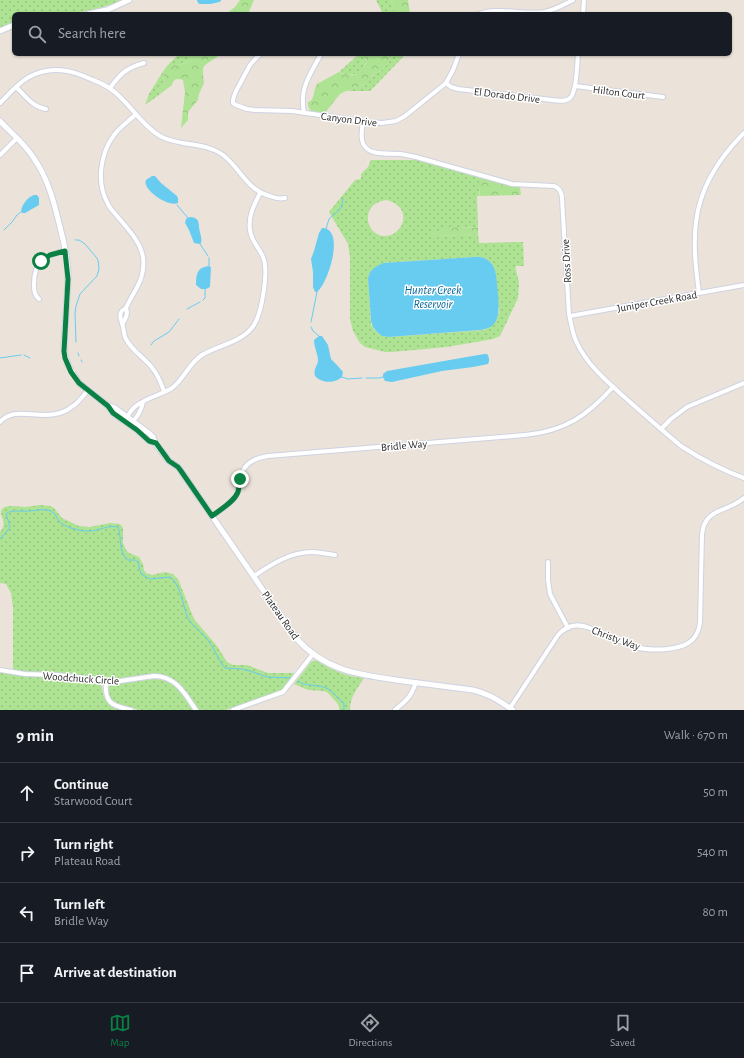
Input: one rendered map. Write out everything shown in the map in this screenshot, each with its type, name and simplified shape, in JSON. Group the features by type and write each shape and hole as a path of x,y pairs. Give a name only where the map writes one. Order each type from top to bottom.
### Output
{"street":[{"path":"98,12 107,10 129,0"},
{"path":"491,12 543,12 553,10 573,0"},
{"path":"583,12 584,0"},
{"path":"0,31 12,26"},
{"name":"Canyon Drive","path":"258,56 250,65 235,93 233,100 236,105 251,110 286,111 382,123 396,121 405,116 446,84 458,56"},
{"path":"304,113 302,102 303,90 320,56"},
{"path":"575,86 578,56"},
{"path":"110,88 119,75 125,70 144,63"},
{"path":"0,103 16,87 34,74 47,71 66,70 110,88 122,98 150,129 161,137 176,142 207,147 220,153 232,164 251,186 260,193 277,198 285,198"},
{"name":"El Dorado Drive","path":"446,84 454,88 556,101 570,98 574,93 575,86"},
{"name":"Hilton Court","path":"575,86 663,97"},
{"path":"16,87 34,105 39,108 46,109"},
{"path":"136,114 118,130 106,148 101,166 101,183 106,200 140,247 143,257 141,279 126,308 127,313 122,324 125,336 130,345 155,370 164,391"},
{"name":"Plateau Road","path":"0,121 33,156 46,179 54,201 65,251 68,279 65,356 69,367 79,383 108,406 113,413 128,423 149,441 156,443"},
{"name":"Ross Drive","path":"363,121 363,144 365,148 373,152 403,154 512,184 554,186 559,189 561,191 562,199 570,316 573,333 579,348 593,367 613,387 681,446 721,468 744,478"},
{"path":"699,293 696,269 695,238 699,207 708,184 719,164 732,145 744,133"},
{"path":"0,156 17,138"},
{"path":"143,402 142,407 134,421 128,423 128,417 137,404 172,388 180,381 189,367 197,359 244,335 252,328 257,319 265,281 265,266 263,257 251,235 250,224 252,209 260,193"},
{"path":"39,299 34,289 34,276 37,268 41,261 46,257 65,251"},
{"name":"Juniper Creek Road","path":"570,316 744,285"},
{"path":"661,429 687,407 744,383"},
{"name":"Bridle Way","path":"212,516 236,496 242,471 248,463 256,458 541,433 558,428 580,417 597,404 613,387"},
{"path":"0,422 6,416 15,413 44,415 60,413 74,406 88,390"},
{"name":"Plateau Road","path":"108,406 115,408 150,434 169,461 178,467 296,638 313,654 334,666 349,672 367,676 473,690 484,693 490,695 512,709"},
{"name":"Christy Way","path":"568,628 575,625 583,626 631,645 648,649 677,648 689,643 696,634 700,623 702,536 704,525 711,516 736,504 744,498"},
{"path":"254,576 280,560 296,554 313,552 335,555"},
{"path":"512,709 555,640 561,632 568,628 550,594 548,562"},
{"path":"233,710 283,692 313,654"},
{"name":"Woodchuck Circle","path":"0,670 26,674 57,675 118,682 154,676 165,677 178,685 196,710"},
{"path":"106,681 106,695 110,702 116,706 132,710"},
{"path":"396,710 408,700 413,692 416,682"}],"green space":[{"path":"0,0 121,0 81,12 12,12 12,23 0,28"},
{"path":"240,0 254,0 249,12 229,12 235,7"},
{"path":"376,0 391,0 394,12 382,12"},
{"path":"391,0 408,0 410,12 394,12"},
{"path":"177,56 196,56 188,62 167,66"},
{"path":"218,56 203,68 204,83 198,100 188,112 188,120 181,128 185,92 183,80 174,80 172,85 159,95 163,86 164,70 167,66 188,62 195,57"},
{"path":"357,56 366,58 364,67 358,74 348,75 339,72"},
{"path":"361,56 392,56 382,70 375,73 371,80 366,84 340,94 325,113 313,112 309,109 308,102 312,100 317,84 339,72 355,75 365,65 366,58"},
{"path":"392,56 404,56 370,91 346,91 366,84 375,73 382,70"},
{"path":"164,70 163,86 159,95 145,105 149,94"},
{"path":"371,160 419,160 481,178 479,192 480,196 477,196 478,228 455,228 432,234 438,236 478,234 479,243 523,242 524,266 515,266 519,282 518,298 500,336 493,339 447,347 392,352 385,352 365,347 360,343 353,331 350,319 350,256 348,244 329,212 355,180 361,179 361,174 368,167","holes":["386,200 398,205 402,212 403,220 401,226 396,232 391,235 383,236 376,233 371,228 368,222 368,215 371,208 377,203","474,257 487,259 495,270 499,312 494,323 489,327 484,330 389,337 380,335 374,329 371,324 368,278 370,272 383,263"]},
{"path":"481,178 509,186 520,187 521,195 480,196 479,186"},
{"path":"459,227 478,228 478,234 433,236 432,234 443,230"},
{"path":"40,505 54,508 62,518 79,526 90,527 110,523 120,524 123,528 123,543 126,550 129,553 139,557 146,573 152,575 165,572 173,574 178,579 194,619 217,646 227,662 233,665 247,665 268,673 294,673 289,682 280,691 226,710 199,710 181,685 173,679 156,674 110,679 59,673 13,670 13,607 11,593 6,584 0,583 0,532 4,523 1,511 8,506 25,507"},
{"path":"315,660 345,674 364,678 356,690 350,705 350,710 339,710 338,704 327,692 308,690 294,684 311,662"},
{"path":"0,672 33,677 55,677 98,683 102,686 104,697 108,703 113,707 123,710 0,710"},
{"path":"154,679 162,680 173,685 182,693 193,710 138,710 116,704 108,694 108,689 111,685"}],"water":[{"path":"152,176 155,176 177,196 178,203 168,203 156,196 147,188 146,180"},
{"path":"34,195 37,195 39,198 39,205 25,213 22,213 21,211 24,203"},
{"path":"190,217 196,219 198,222 201,239 200,244 194,243 185,223 186,219"},
{"path":"322,228 329,230 333,237 333,257 326,279 317,292 315,292 313,287 311,259"},
{"name":"Hunter Creek Reservoir","path":"474,257 487,259 495,270 499,307 497,318 492,326 487,329 480,330 389,337 382,336 373,327 371,321 368,278 370,272 374,268 383,263"},
{"path":"208,266 211,267 210,287 201,289 196,285 196,278 201,268"},
{"path":"319,336 322,336 328,345 331,359 343,372 342,377 336,381 328,382 315,376 318,360 314,340"},
{"path":"487,354 488,356 488,364 442,371 392,382 385,381 383,377 383,374 387,371"}],"waterway":[{"path":"199,0 200,2 219,0"},
{"path":"326,229 329,219 341,208 343,199"},
{"path":"177,205 188,218"},
{"path":"4,230 21,212"},
{"path":"75,240 79,240 85,244 96,257 98,260 99,269 97,276 80,294 76,306 76,342"},
{"path":"200,244 208,256"},
{"path":"209,258 209,266"},
{"path":"203,300 205,298 205,289"},
{"path":"311,322 317,292"},
{"path":"187,309 200,302"},
{"path":"151,345 154,341 169,332 179,319"},
{"path":"311,327 319,336"},
{"path":"0,358 21,355"},
{"path":"24,355 30,358"},
{"path":"342,377 348,379 362,378"},
{"path":"366,378 383,377"},
{"path":"0,539 10,526 6,514 13,511 48,510 54,513 62,524 81,531 118,527 122,552 127,560 135,560 138,562 141,574 150,579 170,577 173,580 179,589 189,620 204,635 225,668 242,669 267,677 291,678"},
{"path":"298,681 304,684 329,689 344,703 344,710"}],"route":[{"path":"41,261 50,255 65,251 68,279 64,351 71,372 79,383 108,406 113,413 137,430 149,441 156,443 169,461 178,467 212,516 236,496 240,479"}]}
